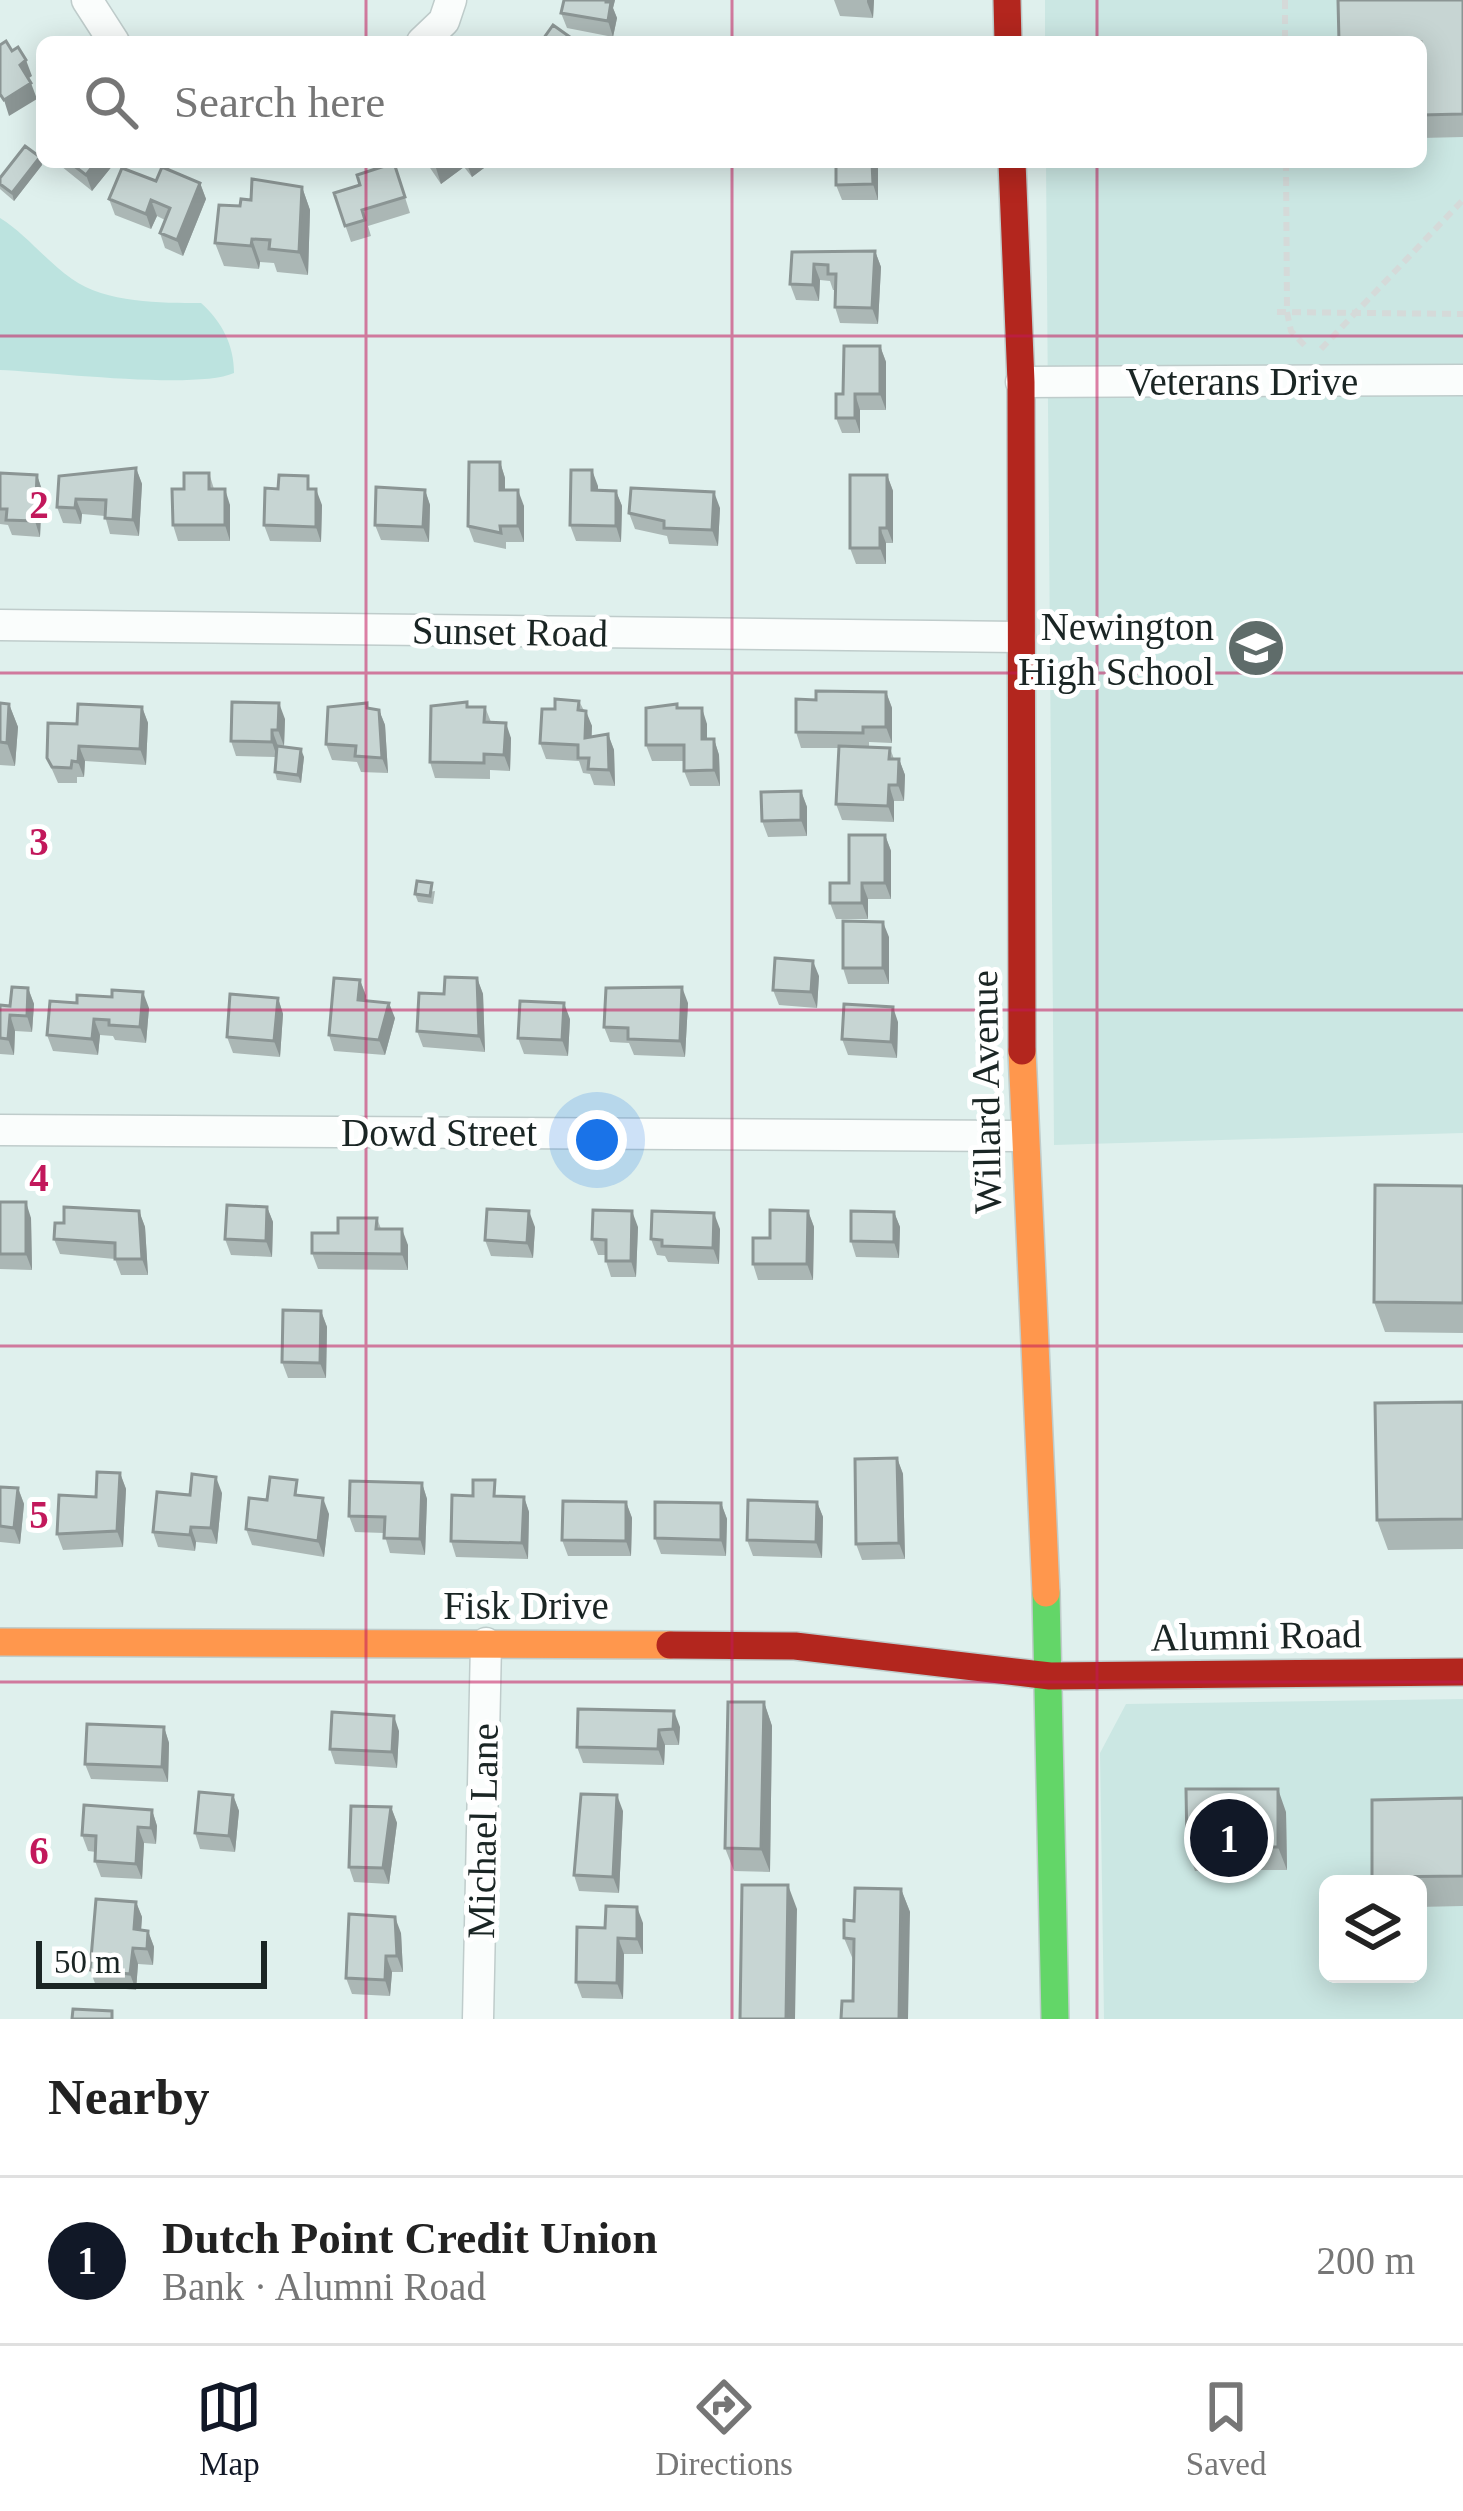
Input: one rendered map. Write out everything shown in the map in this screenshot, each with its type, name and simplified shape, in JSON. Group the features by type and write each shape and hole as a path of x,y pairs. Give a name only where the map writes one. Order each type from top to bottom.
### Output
{"main road":[{"path":"1007,0 1008,36"},
{"name":"Willard Avenue","path":"1012,168 1021,382 1022,1136 1050,1676 1054,2019"},
{"name":"Fisk Drive","path":"0,1642 795,1646 1050,1676"},
{"name":"Alumni Road","path":"1050,1676 1463,1672"}],"street":[{"path":"87,0 110,36"},
{"path":"428,36 444,21 451,0"},
{"name":"Veterans Drive","path":"1021,382 1463,380"},
{"name":"Sunset Road","path":"0,625 1020,637"},
{"name":"Dowd Street","path":"0,1130 1022,1136"},
{"name":"Michael Lane","path":"478,2019 486,1643"}],"path":[{"path":"1285,0 1285,36"},
{"path":"1286,168 1287,312 1291,331 1314,356 1463,200"},
{"path":"1276,312 1463,314"}],"shaded area":[{"name":"Newington High School","path":"1045,0 1463,0 1463,1133 1054,1145 1046,168 1427,168 1427,36 1045,36"},
{"path":"0,218 86,287 134,300 201,303 225,335 234,373 157,380 0,370"},
{"path":"1463,1699 1463,2019 1104,2019 1100,1753 1126,1704"}],"building":[{"path":"564,0 611,2 608,21 561,13"},
{"path":"1338,0 1463,0 1463,114 1427,115 1427,36 1339,36"},
{"path":"553,25 569,36 545,36"},
{"path":"6,41 12,51 18,47 26,60 20,65 31,83 4,100 0,45"},
{"path":"25,146 36,154 36,162 12,193 0,184"},
{"path":"122,168 156,181 164,168 200,183 177,240 160,233 170,208 151,200 146,214 109,199"},
{"path":"396,168 405,197 362,210 365,220 345,226 334,193 360,185 357,175"},
{"path":"836,168 872,168 873,184 836,185"},
{"path":"252,179 302,187 299,252 269,249 270,240 252,239 251,246 215,243 219,205 240,206 241,199 251,200"},
{"path":"875,251 872,308 835,307 836,274 828,274 828,265 814,264 813,285 790,284 792,252"},
{"path":"844,346 880,346 880,394 855,394 855,418 836,418 836,394 843,394"},
{"path":"469,462 500,462 500,490 518,490 518,526 500,526 501,533 468,526"},
{"path":"136,468 133,520 105,518 106,500 76,499 75,508 57,507 59,476"},
{"path":"571,470 592,470 592,490 616,491 616,526 570,525"},
{"path":"0,473 37,475 35,521 6,520 7,509 0,509"},
{"path":"184,473 209,473 209,489 225,489 225,525 173,525 172,489 184,489"},
{"path":"279,475 308,476 308,489 316,489 316,527 264,525 265,488 278,489"},
{"path":"850,475 887,475 887,528 880,528 880,548 850,548"},
{"path":"376,487 425,490 423,527 375,525"},
{"path":"631,488 714,492 712,530 664,528 664,521 629,513"},
{"path":"816,691 886,692 886,727 863,727 863,733 796,732 796,699 816,700"},
{"path":"555,699 579,701 578,710 586,711 585,738 608,734 609,770 588,769 589,758 578,758 578,745 540,743 542,709 555,709"},
{"path":"232,702 279,703 278,730 272,730 272,742 231,741"},
{"path":"467,702 467,707 485,707 484,722 506,723 504,755 484,754 484,763 430,762 431,706"},
{"path":"0,703 9,704 7,743 0,742"},
{"path":"367,703 367,708 379,710 382,758 355,756 356,746 326,744 328,707"},
{"path":"78,704 142,707 140,749 79,746 78,762 72,761 71,768 52,767 47,758 48,723 77,724"},
{"path":"677,704 677,708 702,708 702,739 714,739 714,770 684,771 684,745 646,745 646,708"},
{"path":"277,746 301,749 298,775 275,772"},
{"path":"839,746 890,748 889,759 899,759 898,785 889,785 888,806 836,804"},
{"path":"801,791 801,820 762,821 761,792"},
{"path":"849,835 885,835 885,883 862,883 862,903 830,903 830,883 849,883"},
{"path":"417,881 432,883 430,896 415,894"},
{"path":"843,921 883,922 883,968 843,968"},
{"path":"775,958 813,961 811,992 773,990"},
{"path":"445,977 477,978 479,1036 417,1031 419,993 444,994"},
{"path":"334,978 360,980 358,1000 389,1003 379,1040 329,1035"},
{"path":"12,987 28,988 27,1016 10,1015 8,1039 0,1038 0,1005 10,1006"},
{"path":"682,987 680,1041 628,1039 628,1028 604,1027 606,988"},
{"path":"112,990 143,992 140,1027 94,1019 92,1039 47,1035 50,1001 77,1003 77,995 112,997"},
{"path":"230,994 278,998 274,1041 227,1037"},
{"path":"520,1001 564,1003 562,1040 518,1038"},
{"path":"844,1004 893,1007 891,1042 842,1039"},
{"path":"1375,1185 1463,1186 1463,1303 1374,1302"},
{"path":"0,1202 26,1202 26,1254 0,1254"},
{"path":"227,1205 267,1207 266,1241 225,1239"},
{"path":"64,1207 139,1211 142,1259 115,1259 115,1243 54,1239 55,1223 64,1223"},
{"path":"487,1209 529,1211 527,1243 485,1240"},
{"path":"593,1210 632,1211 631,1261 606,1261 606,1240 592,1239"},
{"path":"770,1210 808,1211 807,1264 753,1264 753,1238 770,1238"},
{"path":"652,1211 714,1213 713,1248 662,1246 662,1240 651,1239"},
{"path":"851,1211 894,1212 894,1242 851,1241"},
{"path":"338,1218 377,1218 376,1229 402,1229 402,1254 312,1253 312,1233 338,1233"},
{"path":"283,1310 321,1311 320,1363 282,1362"},
{"path":"1463,1402 1463,1519 1377,1520 1375,1403"},
{"path":"897,1458 899,1543 856,1544 855,1459"},
{"path":"97,1472 120,1473 117,1531 57,1534 59,1495 96,1497"},
{"path":"192,1474 216,1477 211,1528 191,1527 190,1535 153,1532 157,1492 190,1495"},
{"path":"270,1477 297,1480 295,1495 323,1498 318,1541 246,1529 249,1498 267,1500"},
{"path":"473,1480 495,1480 494,1496 524,1497 522,1543 451,1541 452,1495 473,1496"},
{"path":"350,1481 422,1483 420,1539 384,1538 385,1517 349,1516"},
{"path":"0,1487 18,1488 14,1528 0,1526"},
{"path":"748,1500 817,1502 816,1542 747,1540"},
{"path":"563,1501 626,1502 626,1541 562,1540"},
{"path":"655,1502 721,1503 721,1540 655,1538"},
{"path":"728,1702 764,1702 761,1849 725,1848"},
{"path":"578,1709 674,1711 673,1729 659,1730 658,1749 577,1747"},
{"path":"332,1712 394,1716 392,1752 330,1749"},
{"path":"87,1724 164,1727 162,1767 85,1764"},
{"path":"1186,1789 1278,1789 1278,1847 1243,1847 1228,1854 1222,1847 1187,1847"},
{"path":"199,1792 233,1795 229,1836 195,1833"},
{"path":"581,1794 617,1795 613,1877 574,1875"},
{"path":"1463,1798 1463,1876 1372,1875 1372,1800"},
{"path":"84,1805 152,1810 151,1828 138,1827 136,1864 95,1861 96,1836 82,1835"},
{"path":"351,1806 391,1807 383,1868 349,1867"},
{"path":"742,1885 788,1885 786,2019 740,2019"},
{"path":"855,1888 901,1889 899,2019 841,2019 842,2001 853,2001 854,1939 844,1938 844,1920 854,1921"},
{"path":"96,1899 136,1902 134,1929 148,1931 147,1949 133,1948 130,1974 90,1970"},
{"path":"606,1906 637,1907 637,1939 618,1938 617,1983 576,1982 577,1927 605,1928"},
{"path":"349,1914 395,1917 397,1956 386,1956 385,1980 346,1978"},
{"path":"73,2009 112,2011 112,2019 72,2019"}],"traffic: fast":[{"path":"1046,1593 1055,2019"}],"traffic: slow":[{"path":"1022,1051 1046,1593"},
{"path":"0,1642 670,1645"}],"traffic: jam":[{"path":"1007,0 1008,36"},
{"path":"1012,168 1021,382 1022,1051"},
{"path":"670,1645 795,1646 1050,1676 1463,1672"}],"place":[{"name":"Newington High School","path":"1256,648"},
{"name":"Dutch Point Credit Union","path":"1229,1838"}]}
